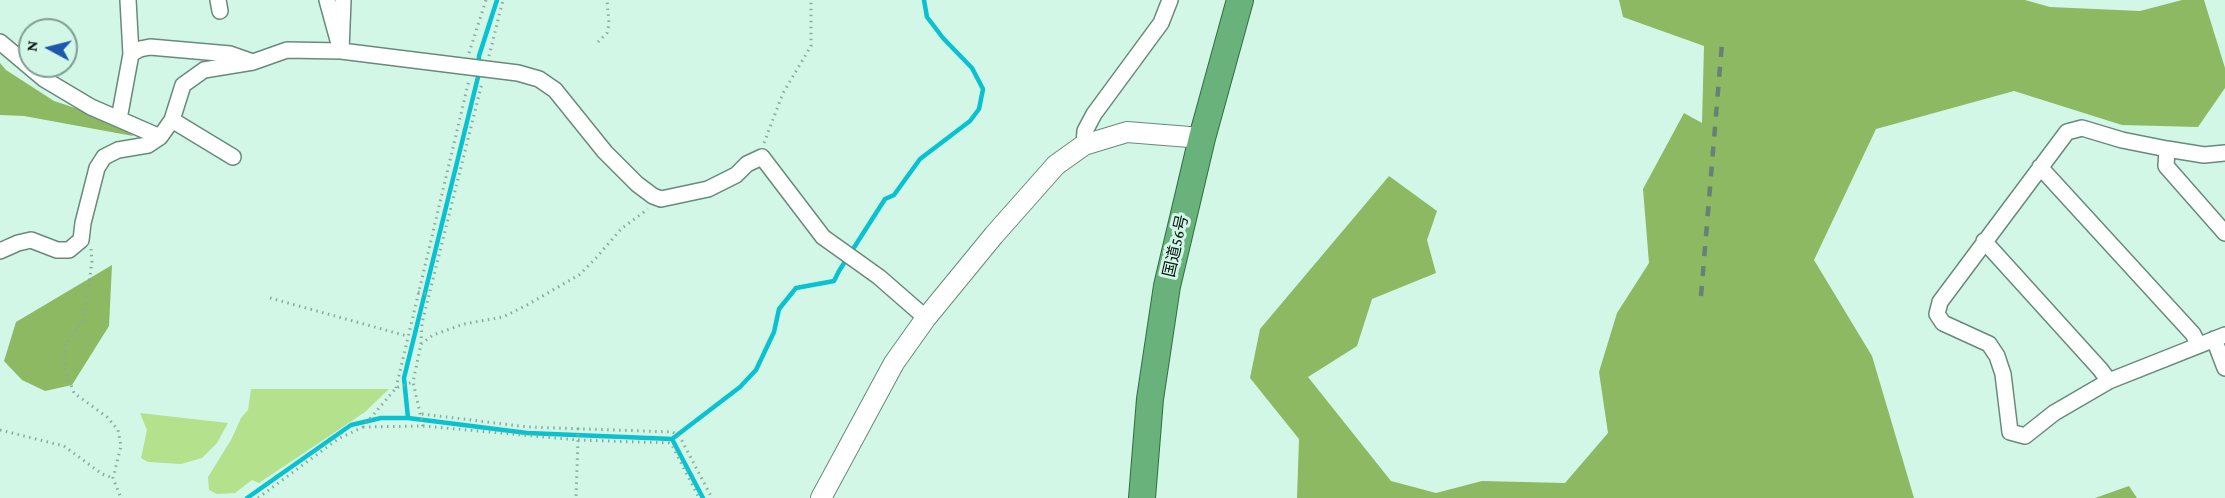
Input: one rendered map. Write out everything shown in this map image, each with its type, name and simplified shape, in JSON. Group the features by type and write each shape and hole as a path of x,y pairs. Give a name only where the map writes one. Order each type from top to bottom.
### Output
{"highway":[{"name":"国道56号","path":"1142,498 1150,399 1167,286 1202,138 1240,0"}],"street":[{"path":"119,119 130,54 128,0"},
{"path":"327,0 341,51"},
{"path":"341,51 343,0"},
{"path":"1084,145 1085,131 1094,114 1161,23 1170,0"},
{"path":"0,42 44,79 91,107 160,137"},
{"path":"130,54 150,47 230,54 253,62"},
{"path":"0,251 31,240 57,250 69,250 81,240 97,168 104,157 118,150 148,145 160,137 172,120 183,85 204,70 253,62 287,50 341,51 476,67 518,73 539,79 555,90 605,152 637,184 661,199 708,189 736,176 747,164 762,157 823,237 879,277 926,318"},
{"path":"172,120 233,157"},
{"path":"2225,153 2204,155 2167,149 2122,140 2082,128 2067,132 1940,302 1937,314 1943,323 1989,344 1997,356 2003,374 2010,432 2025,436 2054,413 2109,381 2198,344 2220,337 2225,368"},
{"path":"821,498 894,363 926,318 1028,194 1056,165 1084,145 1127,132 1202,138"},
{"path":"2167,149 2166,166 2225,233"},
{"path":"2040,167 2193,334 2198,344"},
{"path":"1984,241 2109,381"}],"path":[{"path":"476,67 469,55 486,0"},
{"path":"423,426 413,382 422,323 476,67 502,0"},
{"path":"598,42 607,33 609,24 607,0"},
{"path":"762,157 764,138 783,93 811,46 811,0"},
{"path":"258,498 338,439 363,427 396,388 471,74 476,67"},
{"path":"420,344 433,335 464,324 502,317 568,281 588,267 621,229 661,199"},
{"path":"81,240 91,247 92,261 88,295 82,321 65,346 64,365 74,393 118,429 121,446 113,478 121,498"},
{"path":"418,292 429,295"},
{"path":"270,298 407,336"},
{"path":"396,388 413,382"},
{"path":"422,414 528,427 674,432 681,439 712,498"},
{"path":"363,427 423,426 578,440 669,443 699,498"},
{"path":"576,498 578,428"},
{"path":"0,430 64,446 102,474 113,478"}],"green space":[{"path":"1619,0 2025,0 2050,7 2140,11 2182,0 2204,0 2225,68 2225,88 2198,127 2122,125 2014,91 1876,129 1814,260 1872,356 1914,498 1297,498 1299,439 1250,378 1260,329 1389,176 1437,211 1427,240 1436,273 1372,299 1357,346 1308,377 1391,481 1436,493 1482,481 1565,483 1608,433 1599,372 1617,313 1649,263 1643,189 1684,113 1702,123 1704,46 1623,17"},
{"path":"0,63 6,70 54,101 121,123 133,136 24,116 0,115"},
{"path":"112,265 109,326 72,385 45,391 22,380 4,361 16,322"},
{"path":"251,389 389,389 365,412 259,483 252,480 235,493 217,494 209,490 208,477 231,440 241,418 248,410"},
{"path":"140,413 228,423 217,443 202,458 181,464 148,462 141,458 147,430"},
{"path":"2129,486 2137,498 2095,498"}],"waterway":[{"path":"408,418 404,378 478,77 479,56 497,0"},
{"path":"247,498 351,425 381,418 408,418 527,433 672,439 740,387 756,370 774,332 779,309 796,288 834,281 885,199 894,195 920,159 970,121 979,109 983,89 972,68 943,38 927,17 924,0"},
{"path":"672,439 703,498"}],"railway":[{"path":"1701,296 1722,43"}]}
